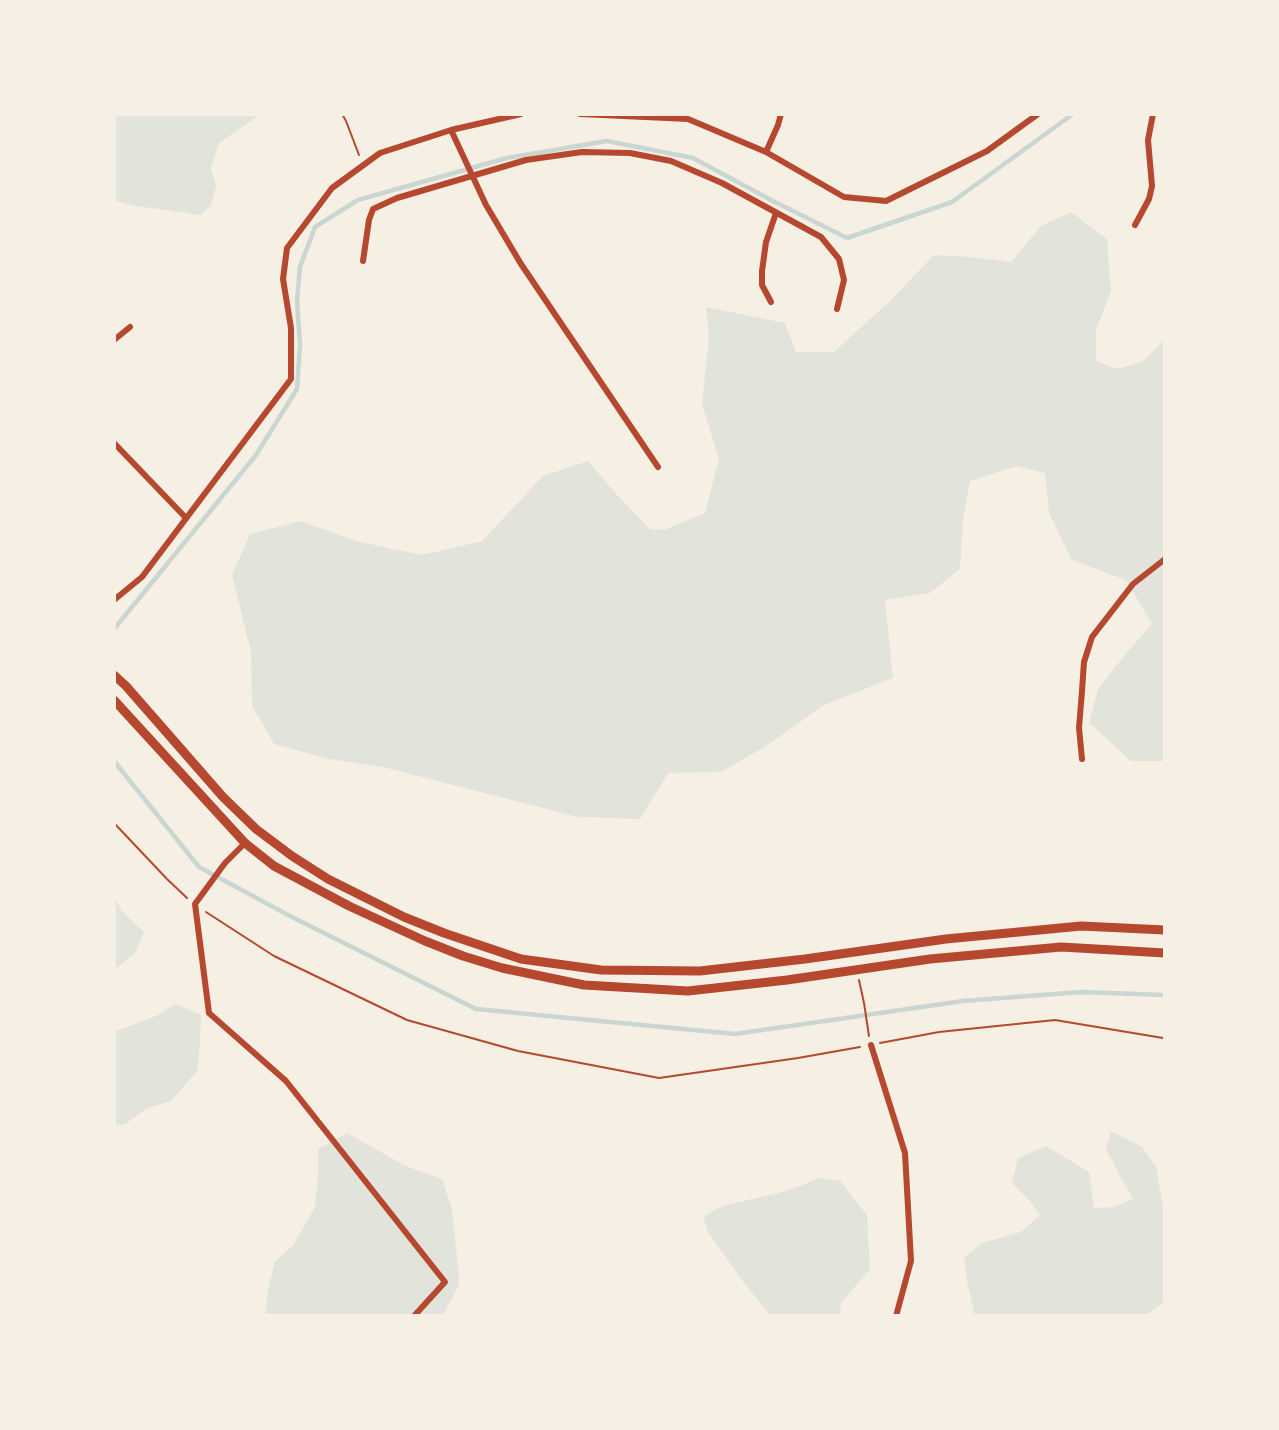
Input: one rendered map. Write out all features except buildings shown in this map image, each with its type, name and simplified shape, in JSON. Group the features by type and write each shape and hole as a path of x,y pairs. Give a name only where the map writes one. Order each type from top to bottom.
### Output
{"street":[{"path":"114,600 142,577 291,380 291,328 283,279 287,248 332,188 380,153 451,130 521,114"},
{"path":"580,114 688,119 766,152 844,198 886,201 987,152 1038,114"},
{"path":"766,152 781,114"},
{"path":"1135,225 1149,199 1152,186 1148,140 1153,114"},
{"path":"451,130 486,205 521,264 658,467"},
{"path":"363,261 372,209 397,198 471,174 526,160 582,152 630,153 671,160 722,183 821,237 839,259 844,280 837,309"},
{"path":"771,302 762,285 762,270 766,242 776,213"},
{"path":"114,340 130,327"},
{"path":"114,443 186,518"},
{"path":"1082,759 1079,728 1082,681 1084,662 1092,637 1133,584 1165,559"},
{"path":"114,675 223,797 256,829 292,856 328,879 363,897 444,933 521,959 601,970 700,971 946,939 1081,926 1165,930"},
{"path":"114,700 245,843 274,866 378,920 463,956 502,968 584,985 688,991 787,980 930,959 1061,947 1165,953"},
{"path":"256,829 225,863 195,904 209,1013 286,1081 446,1282 414,1316"},
{"path":"870,1042 905,1153 911,1261 896,1316"}],"path":[{"path":"342,114 363,165"},
{"path":"114,823 167,879 195,904 274,956 407,1020 518,1051 659,1078 798,1059 870,1042 1055,1020 1165,1040"},
{"path":"856,970 870,1042"}],"shaded area":[{"path":"114,114 261,114 219,143 211,168 216,186 211,205 201,215 130,205 114,200"},
{"path":"1071,212 1107,239 1111,291 1096,330 1096,361 1118,369 1142,362 1165,339 1165,761 1131,761 1089,723 1098,689 1152,624 1126,580 1072,560 1049,513 1045,473 1017,466 970,481 963,519 960,569 930,593 885,600 893,678 824,705 766,746 721,772 668,773 640,819 578,817 383,767 329,759 274,744 252,706 251,652 232,575 250,534 301,521 356,541 422,555 482,541 543,476 588,461 650,529 664,530 705,513 719,459 702,404 709,336 706,307 785,323 796,352 834,352 890,301 934,255 1011,262 1041,226"},
{"path":"114,895 121,910 144,932 135,953 118,967 114,975"},
{"path":"175,1004 201,1015 197,1071 171,1101 148,1108 125,1124 114,1125 114,1013 116,1031 156,1016"},
{"path":"1111,1131 1142,1147 1156,1167 1162,1202 1165,1203 1165,1301 1145,1316 975,1316 964,1258 982,1243 1021,1232 1040,1215 1012,1183 1018,1158 1046,1146 1089,1172 1094,1208 1114,1207 1133,1199 1106,1150"},
{"path":"347,1133 406,1166 442,1179 452,1209 459,1277 458,1287 442,1316 265,1316 275,1262 294,1244 315,1207 318,1149"},
{"path":"819,1178 840,1181 867,1215 870,1269 841,1303 840,1316 771,1316 709,1234 703,1217 722,1206 775,1194"}],"waterway":[{"path":"114,629 256,455 297,389 300,345 297,301 300,267 315,227 358,200 507,158 607,141 693,158 847,238 952,202 1073,114"},
{"path":"114,761 199,867 290,916 476,1009 735,1034 963,1001 1081,992 1165,995"}]}
